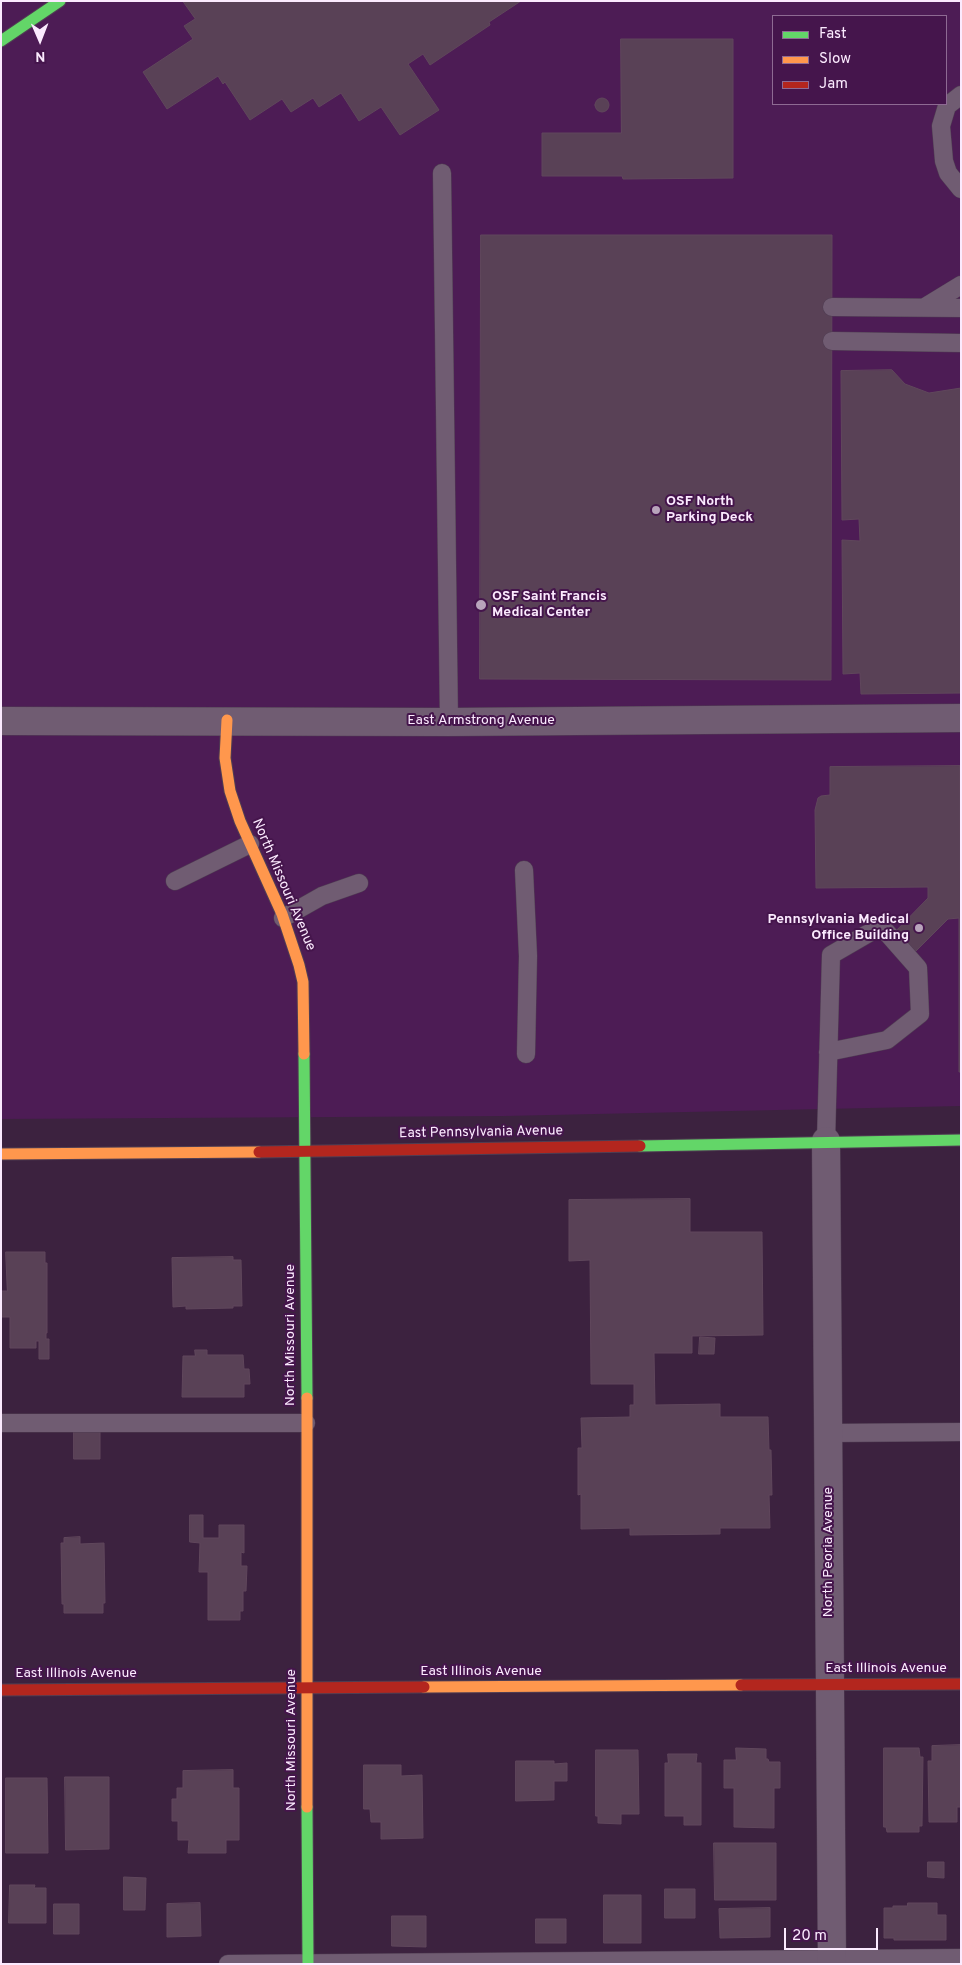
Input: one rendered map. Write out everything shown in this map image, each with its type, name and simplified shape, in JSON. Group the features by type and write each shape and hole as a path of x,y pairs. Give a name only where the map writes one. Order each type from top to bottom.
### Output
{"street":[{"path":"1,41 60,1"},
{"name":"East Armstrong Avenue","path":"1,721 227,720 449,722 961,718"},
{"name":"North Missouri Avenue","path":"227,720 226,770 240,822 283,918 298,957 304,982 308,1964"},
{"name":"East Pennsylvania Avenue","path":"1,1154 306,1152 961,1140"},
{"name":"North Peoria Avenue","path":"826,1141 832,1961"},
{"name":"East Illinois Avenue","path":"1,1690 961,1684"}],"lane":[{"path":"961,95 947,106 941,126 944,161 948,173 961,189"},
{"path":"442,174 449,722"},
{"path":"925,307 961,285"},
{"path":"832,307 961,308"},
{"path":"832,342 961,343"},
{"path":"175,881 250,844"},
{"path":"524,870 528,956 526,1054"},
{"path":"283,918 322,896 358,883"},
{"path":"826,1141 828,1052 831,956 881,926 918,968 920,1014 887,1040 828,1052"},
{"path":"1,1423 306,1423"},
{"path":"828,1433 961,1432"},
{"path":"228,1964 832,1961 961,1958"}],"shaded area":[{"name":"OSF Saint Francis Medical Center","path":"1,1 961,1 961,1106 504,1116 1,1119"}],"building":[{"path":"183,1 521,1 489,22 490,25 430,65 423,54 408,64 439,110 400,135 381,107 359,121 341,93 319,107 313,98 291,112 282,99 250,120 225,82 223,84 218,76 167,109 143,72 193,39 184,26 195,19"},
{"path":"621,39 733,39 733,178 623,179 622,176 542,176 542,133 621,133"},
{"path":"599,98 605,98 609,105 605,112 599,112 595,108 595,102"},
{"name":"OSF North Parking Deck","path":"481,235 832,235 831,680 480,679"},
{"path":"892,370 905,384 929,393 961,388 961,693 861,694 860,673 843,674 842,540 860,541 859,519 842,520 841,371"},
{"name":"Pennsylvania Medical Office Building","path":"960,766 961,1072 959,1072 959,918 948,919 911,956 890,937 928,898 928,887 816,888 815,810 818,798 830,795 830,767"},
{"path":"690,1199 690,1232 762,1232 763,1335 692,1336 692,1353 654,1353 655,1405 720,1404 720,1417 768,1417 772,1495 769,1495 770,1528 720,1528 720,1534 630,1535 630,1528 581,1529 581,1494 578,1495 578,1448 582,1448 581,1418 630,1417 630,1405 634,1405 634,1384 591,1384 590,1260 569,1261 569,1200"},
{"path":"6,1252 45,1252 45,1263 47,1263 46,1339 49,1339 49,1359 39,1359 39,1341 36,1341 36,1348 10,1348 10,1317 1,1317 1,1291 7,1291"},
{"path":"233,1257 233,1260 241,1260 242,1306 233,1306 233,1308 186,1309 186,1306 173,1307 172,1258"},
{"path":"700,1337 715,1338 714,1354 699,1354"},
{"path":"195,1350 207,1350 207,1355 243,1355 244,1369 249,1369 250,1384 244,1384 244,1397 182,1397 183,1356 195,1356"},
{"path":"74,1429 100,1429 100,1459 74,1459"},
{"path":"190,1515 203,1515 203,1538 219,1538 219,1525 244,1525 244,1553 241,1552 241,1566 247,1566 246,1591 243,1591 243,1611 240,1611 240,1620 208,1620 208,1572 199,1572 200,1543 190,1542"},
{"path":"80,1537 80,1544 104,1543 105,1603 103,1603 103,1613 64,1613 64,1604 62,1604 61,1543 64,1543 64,1538"},
{"path":"961,1745 961,1807 957,1807 957,1822 929,1822 928,1761 932,1761 932,1746"},
{"path":"736,1748 766,1749 766,1759 769,1762 780,1762 780,1788 774,1788 774,1828 734,1827 734,1788 724,1788 724,1760 736,1760"},
{"path":"884,1748 919,1748 920,1757 923,1757 922,1826 919,1826 919,1832 887,1832 886,1827 884,1827"},
{"path":"596,1750 638,1750 639,1814 621,1814 621,1824 598,1823 598,1816 596,1816"},
{"path":"668,1754 697,1754 696,1763 701,1763 701,1825 684,1825 684,1816 665,1816 665,1763 668,1763"},
{"path":"516,1761 554,1761 554,1764 567,1763 567,1781 554,1781 554,1800 516,1801"},
{"path":"364,1765 401,1765 401,1776 422,1775 423,1838 381,1839 381,1822 371,1822 370,1809 364,1809"},
{"path":"233,1770 233,1788 239,1788 239,1840 226,1840 226,1853 188,1853 189,1840 178,1840 178,1821 172,1821 172,1799 177,1799 177,1788 183,1788 183,1771"},
{"path":"65,1777 109,1777 109,1849 66,1850"},
{"path":"6,1778 47,1778 48,1853 6,1853"},
{"path":"714,1843 776,1843 776,1900 715,1900"},
{"path":"928,1862 944,1862 944,1878 928,1877"},
{"path":"124,1877 146,1878 145,1910 124,1910"},
{"path":"10,1885 35,1885 34,1888 46,1888 46,1923 9,1923"},
{"path":"665,1889 695,1889 695,1918 665,1918"},
{"path":"604,1895 641,1895 641,1943 604,1943"},
{"path":"200,1903 201,1936 167,1937 167,1904"},
{"path":"908,1903 937,1903 937,1915 946,1915 946,1940 894,1940 894,1938 884,1938 884,1908 907,1906"},
{"path":"54,1904 79,1904 79,1934 54,1934"},
{"path":"770,1908 770,1937 720,1938 719,1909"},
{"path":"392,1916 426,1916 426,1947 392,1946"},
{"path":"536,1919 566,1919 566,1943 536,1943"}],"traffic: fast":[{"path":"1,41 60,1"},
{"path":"304,1054 307,1398"},
{"path":"640,1146 961,1140"},
{"path":"307,1807 308,1964"}],"traffic: slow":[{"path":"227,720 225,758 230,791 240,821 282,914 303,982 304,1054"},
{"path":"1,1154 259,1152"},
{"path":"307,1398 307,1807"},
{"path":"424,1687 741,1685"}],"traffic: jam":[{"path":"259,1152 640,1146"},
{"path":"741,1685 961,1684"},
{"path":"1,1690 424,1687"}],"place":[{"name":"OSF North Parking Deck","path":"656,510"},
{"name":"OSF Saint Francis Medical Center","path":"481,605"},
{"name":"Pennsylvania Medical Office Building","path":"919,928"}]}
